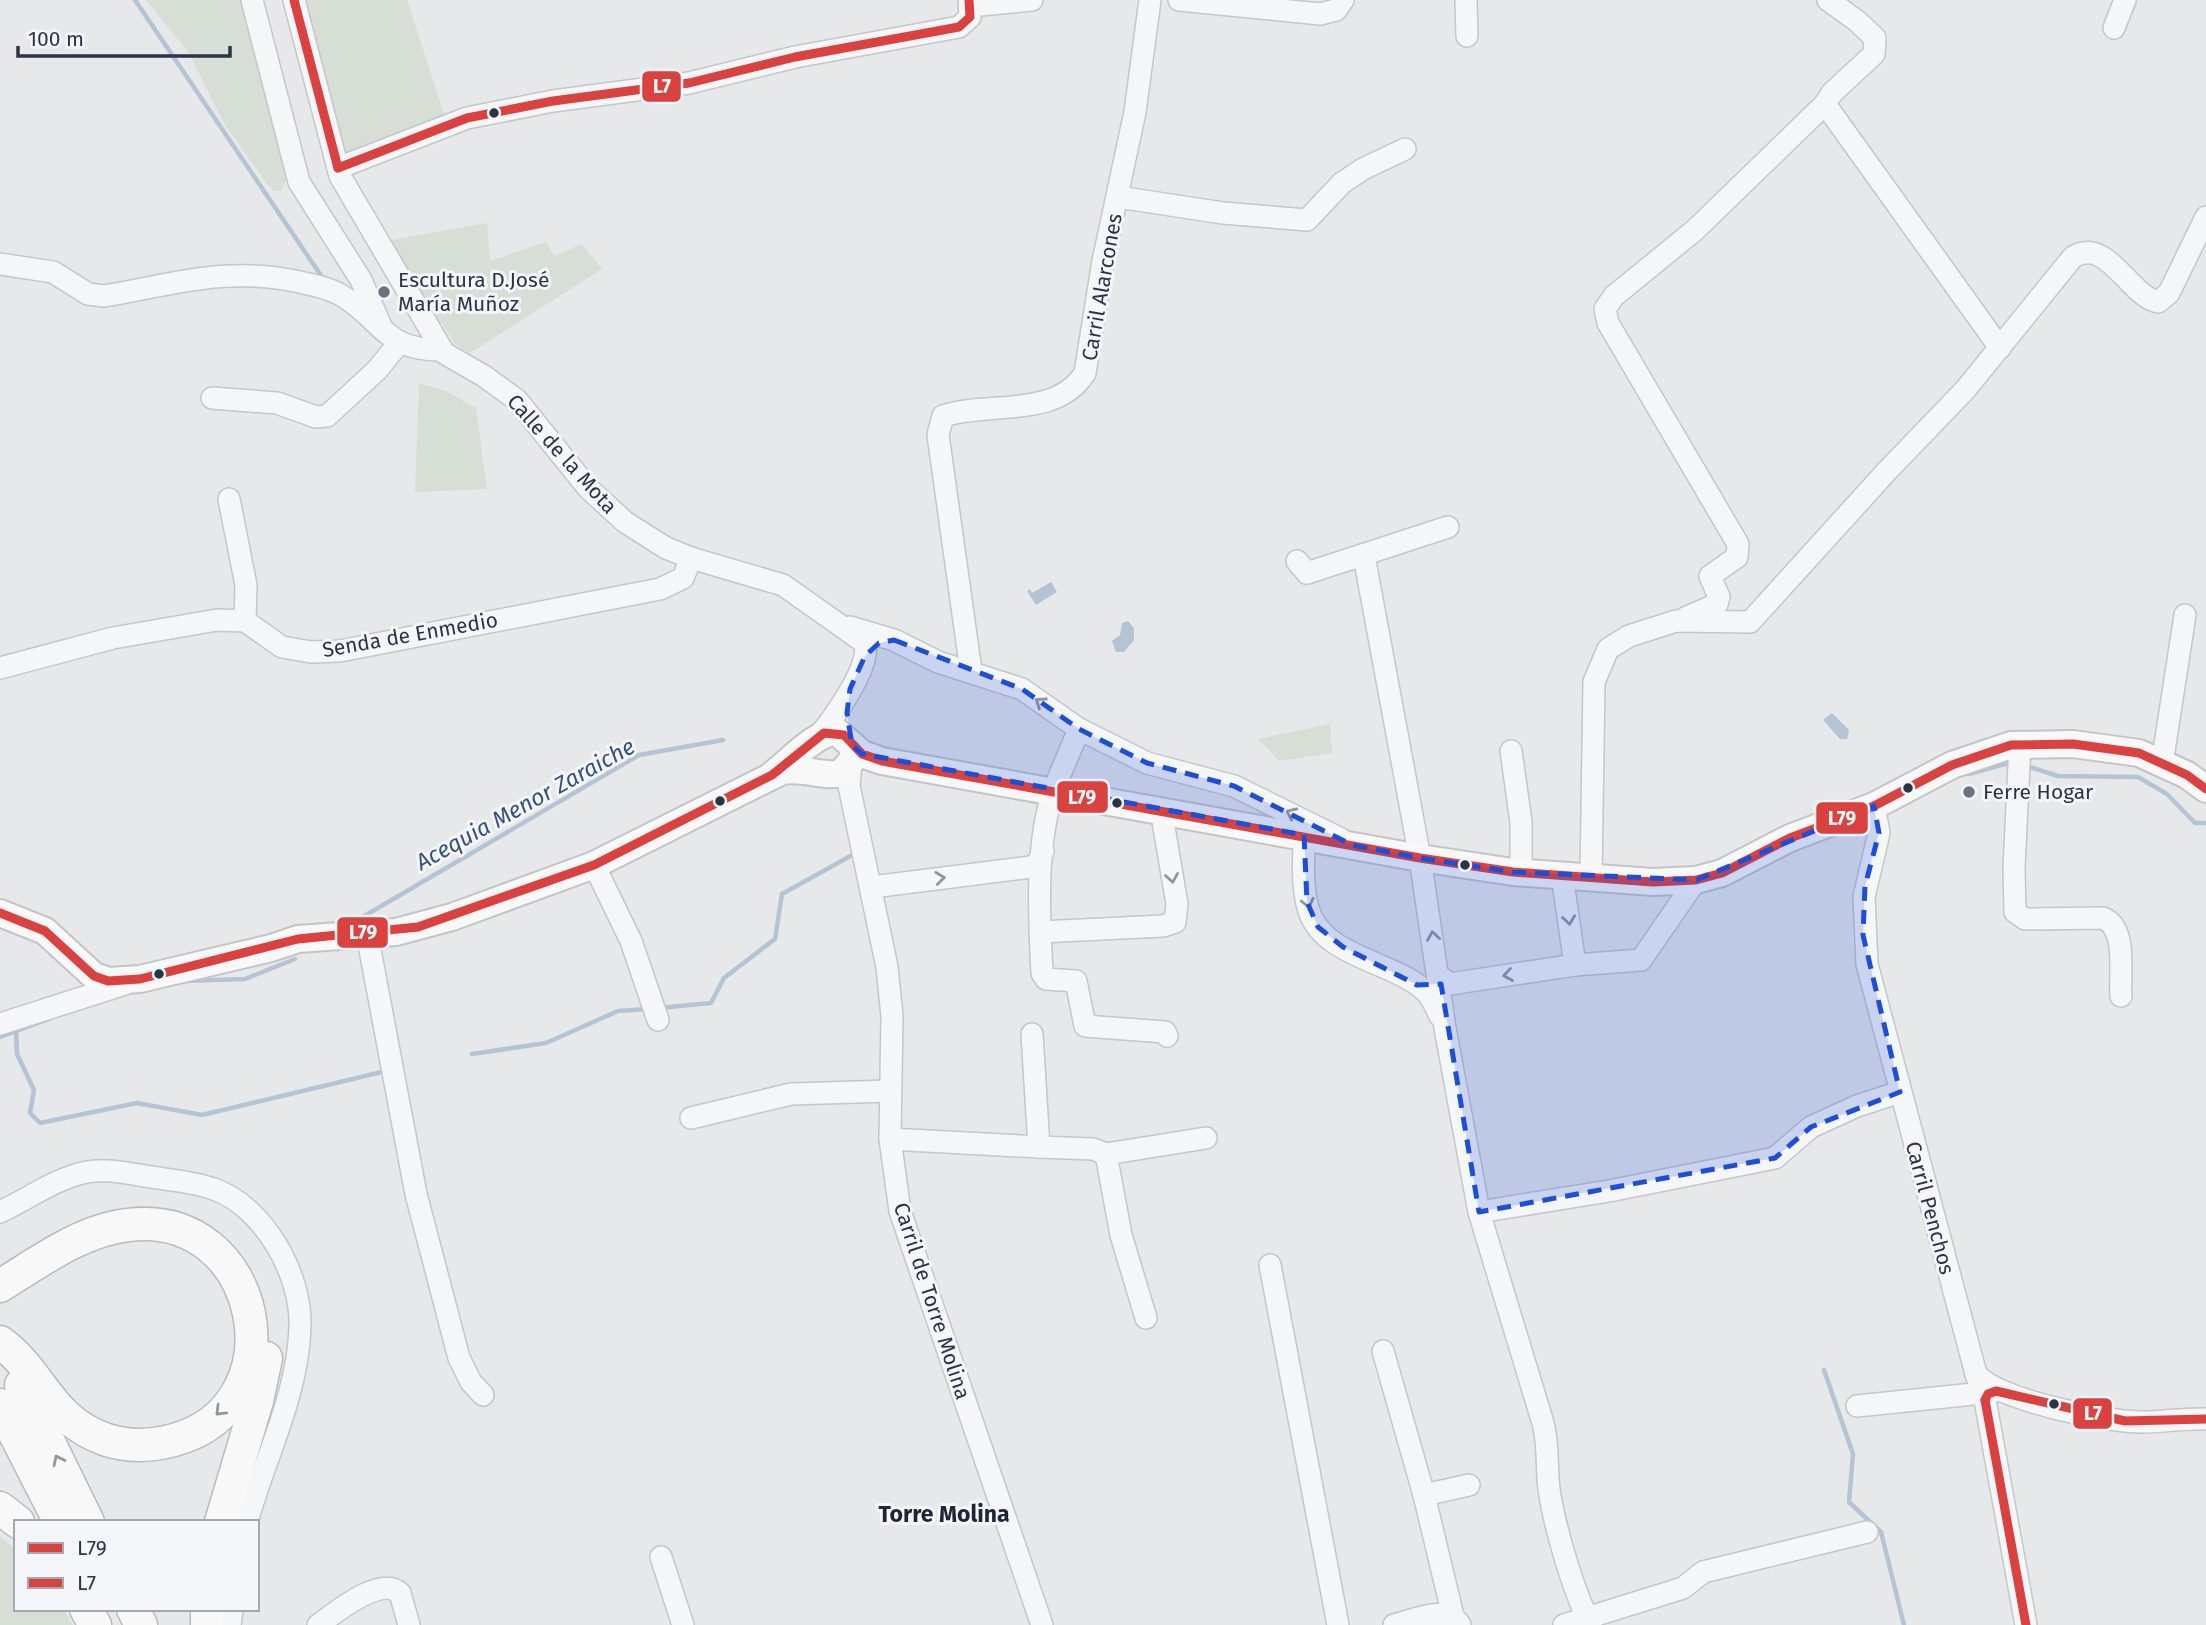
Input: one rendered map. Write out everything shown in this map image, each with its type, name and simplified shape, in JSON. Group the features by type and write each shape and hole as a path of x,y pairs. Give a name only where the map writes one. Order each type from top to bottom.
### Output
{"highway":[{"path":"12,1270 99,1216 145,1210 178,1215 206,1225 223,1237 246,1263 263,1306 267,1337 266,1361 223,1520"},
{"path":"0,1342 20,1356 36,1383 60,1412 92,1434 121,1444 157,1444 195,1432 234,1397 248,1368 251,1323 237,1277 213,1247 184,1231 148,1225 117,1227 84,1238 12,1270"},
{"path":"0,1342 87,1520"},
{"path":"0,1405 59,1520"},
{"path":"0,1508 15,1520"}],"main road":[{"path":"0,913 37,927 84,969 101,979 140,979 298,939 418,928 594,865 772,775 815,739 837,732 838,764"},
{"path":"815,739 811,762 838,764"},
{"path":"772,775 838,764 862,754 882,761 1420,858 1521,872 1653,882 1696,880 1721,873 1790,838 1874,806 1952,765 1986,751 2020,758 2073,744 2117,749 2139,753 2206,789"}],"street":[{"path":"252,0 299,182 361,280 393,342 421,350 441,350 338,167 294,0"},
{"path":"338,167 467,118 553,101 676,85 795,57 959,27 970,18 969,3 1032,0"},
{"name":"Carril Alarcones","path":"971,671 938,435 939,423 943,415 952,413 1053,400 1066,393 1081,379 1087,366 1103,261 1135,112 1150,0"},
{"path":"1179,0 1320,14 1336,10 1343,0"},
{"path":"1466,0 1467,36"},
{"path":"1729,623 1716,615 1719,597 1710,576 1737,558 1738,544 1608,323 1605,309 1614,296 1695,230 1874,54 1875,38 1828,0"},
{"path":"2114,28 2125,0"},
{"path":"1825,104 2000,348"},
{"path":"1118,197 1223,213 1307,220 1342,183 1363,169 1405,149"},
{"path":"1676,621 1750,622 1887,471 1948,410 2068,262 2079,253 2098,255 2147,298 2158,302 2164,300 2206,217"},
{"path":"0,264 53,272 88,294 104,296 208,275 287,280 340,294 357,293 362,288 361,280"},
{"path":"340,294 393,342 426,361 464,366"},
{"path":"212,398 277,402 316,417 327,416 377,370 393,342"},
{"name":"Calle de la Mota","path":"441,350 504,389 523,406 573,471 610,509 650,539 691,558 783,586 864,643 865,656"},
{"path":"0,668 64,650 183,624 217,620 245,621 246,585 229,499"},
{"path":"1297,561 1307,573 1448,527"},
{"path":"1364,556 1420,858 1445,1028 1479,1212 1543,1423 1554,1509 1589,1622"},
{"name":"Senda de Enmedio","path":"245,621 282,647 311,652 341,651 660,589 683,578 691,558"},
{"path":"1591,877 1594,682 1599,665 1608,649 1629,636 1717,604"},
{"path":"2162,764 2185,615"},
{"path":"840,624 894,640 938,662 1022,689 1079,729 1147,763 1234,786 1352,845"},
{"path":"815,739 850,689 865,656 879,643 894,640"},
{"name":"Carril de Torre Molina","path":"850,689 848,723 838,764 848,779 887,967 892,1016 890,1139 900,1211 1042,1625"},
{"path":"1079,729 1054,792 1043,851 1038,890 1042,976 1051,980 1076,982 1085,1026 1114,1030 1150,1029 1165,1032 1167,1036"},
{"path":"1511,751 1521,822 1521,872"},
{"path":"2020,758 2014,868 2015,912 2025,919 2110,920 2118,931 2120,996"},
{"name":"Carril Penchos","path":"1874,806 1879,833 1865,886 1863,935 1867,964 1983,1389 2026,1625"},
{"path":"1040,932 1163,926 1175,922 1177,904 1161,810"},
{"path":"1304,835 1305,894 1309,911 1318,927 1343,947 1417,985 1433,1001 1445,1028"},
{"path":"872,887 1035,865 1043,851"},
{"path":"594,865 631,941 658,1020"},
{"path":"1014,869 1029,874 1038,890"},
{"path":"1562,875 1575,965"},
{"path":"1438,973 1450,984 1575,965 1641,960 1696,880"},
{"path":"367,934 416,1194 460,1358 471,1382 483,1395"},
{"path":"56,1004 71,995 76,986 75,971 65,950"},
{"path":"1417,985 1433,984 1438,973"},
{"path":"0,1024 140,979"},
{"path":"1032,1034 1039,1147"},
{"path":"691,1118 791,1094 889,1091"},
{"path":"1479,1212 1609,1191 1774,1158 1784,1153 1811,1127 1857,1106 1900,1092"},
{"path":"890,1139 1093,1149 1106,1154 1206,1138"},
{"path":"1106,1154 1121,1235 1146,1318"},
{"path":"0,1212 69,1178 100,1171 214,1189 245,1208 261,1225 289,1274 300,1324 294,1375 286,1409 248,1520"},
{"path":"1270,1265 1338,1625"},
{"path":"1383,1351 1456,1621 1432,1615 1394,1625"},
{"path":"1857,1406 1983,1389 2125,1421 2206,1419"},
{"path":"1424,1495 1469,1485"},
{"path":"1564,1625 1589,1622 1684,1588 1703,1572 1867,1532"},
{"path":"662,1557 683,1625"},
{"path":"318,1625 362,1595 388,1589 400,1593 409,1625"}],"highlighted area":[{"path":"894,640 1022,689 1079,729 1147,763 1234,786 1352,845 1513,872 1696,880 1874,806 1879,833 1865,886 1863,935 1900,1092 1811,1127 1775,1158 1479,1212 1441,984 1417,985 1343,947 1318,927 1307,902 1304,835 862,754 852,745 847,713 850,689 865,656 879,643"}],"shaded area":[{"path":"146,0 245,0 287,179 281,191 274,191 267,184 223,122 189,53"},
{"path":"298,0 407,0 445,117 346,155 340,148"},
{"path":"487,223 490,261 546,242 555,256 581,244 602,269 470,353 455,344 442,323 435,326 385,241"},
{"path":"419,383 446,391 476,408 487,489 415,492"},
{"path":"1330,724 1332,753 1279,761 1258,739"},
{"path":"0,1537 14,1548 14,1611 65,1611 73,1625 0,1625"}],"water":[{"path":"1051,582 1057,592 1036,605 1027,591 1030,589 1032,593"},
{"path":"1128,621 1134,628 1134,640 1124,652 1116,652 1112,641 1120,635 1122,623"},
{"path":"1832,713 1849,730 1847,739 1840,739 1823,720"}],"waterway":[{"path":"135,0 324,280"},
{"name":"Acequia Menor Zaraiche","path":"354,922 639,755 723,740"},
{"path":"1969,774 2012,762"},
{"path":"2027,766 2058,776 2138,777 2167,794 2195,823 2206,823"},
{"path":"659,1008 711,1003 724,978 775,939 782,894 854,854"},
{"name":"Acequia Menor Zaraiche","path":"185,981 245,979 295,959"},
{"path":"472,1054 546,1043 618,1011 647,1009"},
{"name":"Acequia Menor Zaraiche","path":"0,1037 49,1019"},
{"path":"16,1031 17,1054 34,1090 30,1113 40,1123 137,1103 202,1115 386,1071"},
{"path":"1824,1370 1853,1454 1849,1502 1881,1532 1904,1625"}],"transit line":[{"name":"L7","path":"294,0 338,168"},
{"name":"L7","path":"338,168 467,118 553,101 689,83 795,57 959,27 970,17 969,0"},
{"name":"L79","path":"0,913 45,931 94,976 108,981 140,979 298,939 418,927 594,865 772,775 824,733 844,735 862,754 882,761 1420,858 1513,872 1653,882 1696,880 1722,873 1790,838 1874,806 1952,765 2011,745 2073,744 2139,753 2187,775 2206,789"},
{"name":"L7","path":"1985,1400 1988,1394 1996,1391 2125,1421 2206,1419"},
{"name":"L7","path":"1985,1400 2026,1625"}],"place":[{"name":"Escultura D.José María Muñoz","path":"384,292"},
{"name":"Ferre Hogar","path":"1969,792"}],"district":[{"name":"Torre Molina","path":"944,1514"}]}
